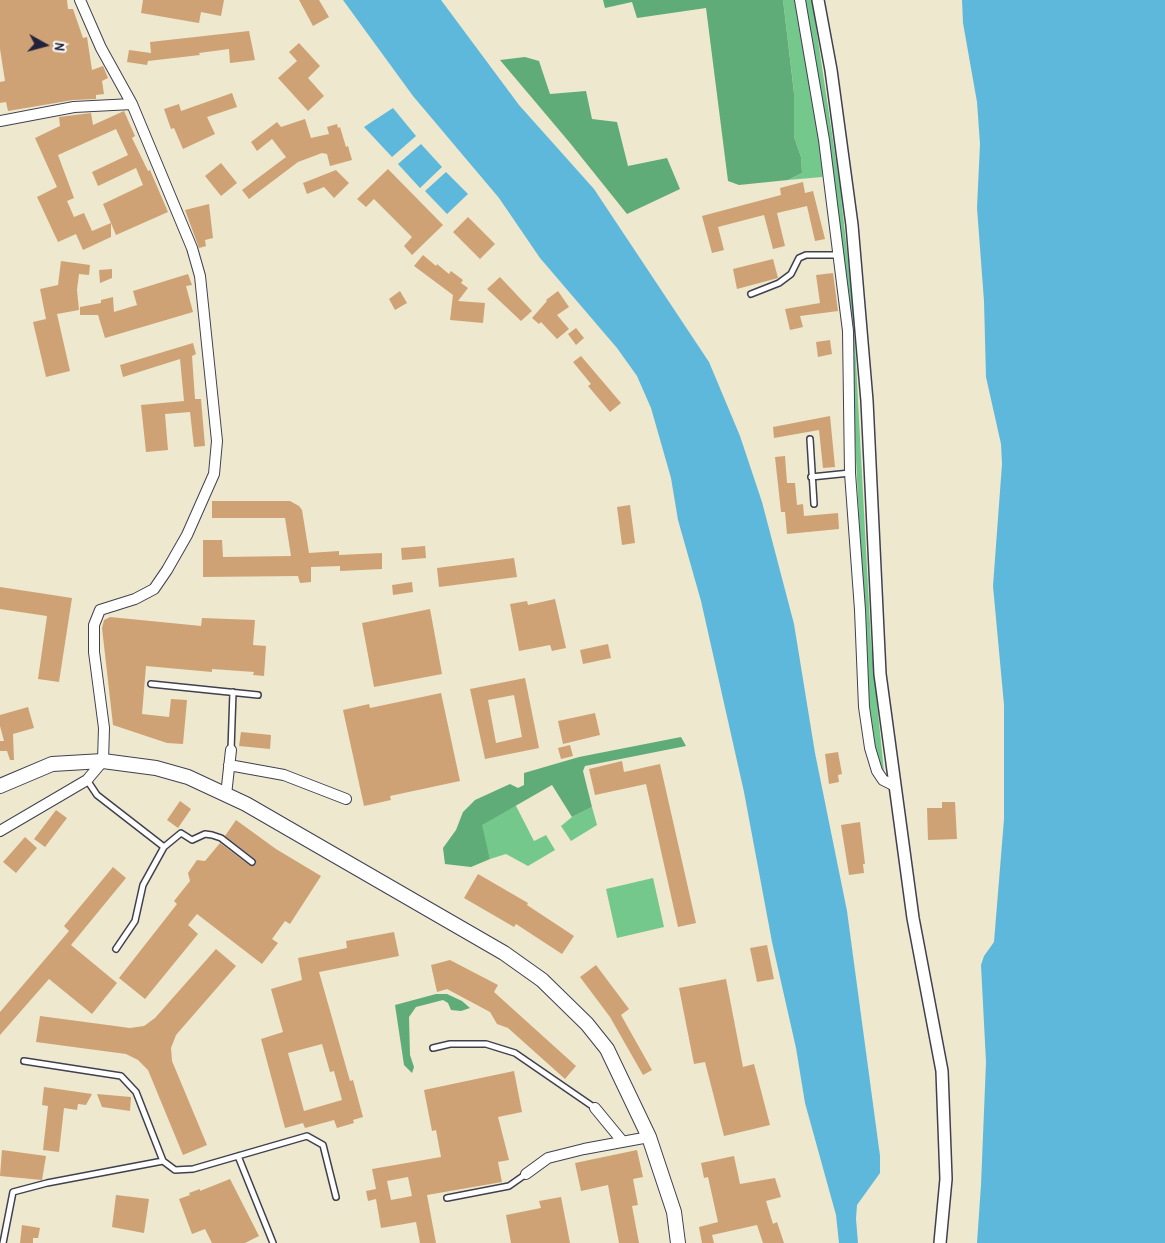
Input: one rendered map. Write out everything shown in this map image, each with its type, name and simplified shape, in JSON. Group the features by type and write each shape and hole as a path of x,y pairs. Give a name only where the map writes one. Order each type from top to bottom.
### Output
{"main road":[{"path":"0,786 52,764 103,761 156,768 188,777 226,795 504,953 542,980 587,1024 607,1049 650,1137 674,1212 678,1243"}],"street":[{"path":"0,831 87,780 103,761 104,728 94,652 94,625 100,610 135,599 154,589 167,570 187,535 214,474 218,441 200,276 192,248 132,104 101,48 80,0"},
{"path":"800,0 824,140 848,331 850,473 867,734 877,771 883,780 895,786"},
{"path":"818,0 832,70 852,225 867,400 880,674 913,918 942,1071 946,1179 940,1243"},
{"path":"0,121 74,107 132,104"},
{"path":"226,795 231,750"},
{"path":"229,765 284,775 346,799"},
{"path":"595,1108 623,1142"},
{"path":"526,1174 548,1158 650,1137"}],"lane":[{"path":"751,294 779,283 791,274 799,258 806,255 838,255"},
{"path":"810,439 814,504"},
{"path":"811,477 850,473"},
{"path":"151,684 258,695"},
{"path":"231,750 233,692"},
{"path":"87,780 97,795 164,847"},
{"path":"116,949 135,921 143,886 164,847 181,834 192,840 205,834 221,838 252,862"},
{"path":"433,1048 450,1044 486,1044 515,1053 595,1108"},
{"path":"24,1061 121,1076 136,1092 163,1161 175,1170 193,1169 308,1136 322,1145 336,1197"},
{"path":"238,1156 273,1243"},
{"path":"3,1243 13,1192 47,1182 163,1161"},
{"path":"447,1198 509,1186 526,1174"}],"green space":[{"path":"603,0 783,0 794,93 794,137 801,157 802,173 788,180 739,185 728,181 706,8 637,18 632,2 605,8"},
{"path":"783,0 798,0 800,9 823,171 822,177 788,180 802,173 801,157 794,137 794,92"},
{"path":"802,0 812,0 840,187 853,307 871,643 884,772 877,767 870,729 850,344"},
{"path":"525,57 539,61 550,94 586,91 592,119 617,122 628,166 667,158 680,189 627,214 500,60"},
{"path":"681,737 686,746 585,766 583,771 592,807 572,817 552,785 482,825 490,859 471,867 445,864 443,848 456,830 463,812 475,800 510,784 518,788 524,785 524,773 579,757"},
{"path":"515,804 534,841 546,835 555,850 528,866 506,854 490,859 481,825"},
{"path":"592,807 597,825 571,841 561,826 572,817"},
{"path":"653,878 664,927 617,938 606,889"},
{"path":"436,994 447,994 462,1001 470,1008 461,1011 451,1010 448,1003 443,1000 416,1007 409,1017 410,1055 414,1067 412,1073 404,1065 395,1005"}],"water":[{"path":"343,0 441,0 519,105 594,189 709,362 740,436 762,502 794,624 815,753 847,911 880,1156 880,1173 857,1205 858,1243 839,1243 836,1215 805,1103 796,1048 772,942 744,792 701,601 678,520 671,478 651,408 637,376 617,348 540,258 499,198 413,96"},
{"path":"962,0 1165,0 1165,1243 977,1243 986,1062 981,965 984,956 994,942 1004,819 1004,705 993,586 1002,464 1001,444 986,377 984,301 977,208 980,144 977,102 963,23"},
{"path":"393,108 416,136 392,157 364,127"},
{"path":"421,144 442,167 420,188 398,164"},
{"path":"446,172 468,194 447,214 425,191"}],"building":[{"path":"0,0 67,0 68,9 73,9 83,38 87,37 92,70 103,66 108,78 102,81 104,94 96,95 96,99 73,100 8,111 6,102 0,103 0,82 5,81 0,49"},
{"path":"143,0 224,0 221,16 201,12 199,23 141,13"},
{"path":"299,0 319,0 329,17 313,26"},
{"path":"249,31 255,60 230,63 229,49 199,53 200,55 148,61 147,65 127,62 129,50 151,53 150,42"},
{"path":"299,43 320,66 308,78 324,96 308,111 278,78 297,61 289,52"},
{"path":"232,93 237,107 207,117 215,134 183,149 174,128 171,129 164,109 179,104 181,111"},
{"path":"124,111 135,136 132,138 148,171 150,170 168,212 116,235 111,223 111,237 83,250 76,234 58,242 37,197 57,187 35,138 60,126 59,117 91,113 93,125","holes":["116,129 128,155 92,172 98,186 136,168 143,185 103,204 111,223 92,231 84,213 74,217 67,201 74,198 58,155"]},
{"path":"305,119 311,138 329,134 327,127 337,124 338,128 340,127 346,147 348,146 352,160 330,166 327,154 322,153 298,162 249,199 242,190 286,157 272,139 257,151 251,142 277,122 281,127"},
{"path":"221,163 237,183 221,196 205,176"},
{"path":"388,169 443,225 412,255 404,246 412,237 374,199 366,207 357,199"},
{"path":"336,170 349,183 334,198 324,187 307,194 303,183"},
{"path":"803,182 805,193 813,191 825,239 815,241 807,206 777,213 785,246 773,249 764,215 718,227 724,250 712,253 702,216 781,195 780,188"},
{"path":"209,204 213,238 205,240 206,246 199,248 185,210"},
{"path":"468,217 495,244 480,259 453,232"},
{"path":"423,255 436,266 437,264 449,274 451,271 463,280 461,283 468,288 458,301 485,303 483,323 450,320 453,295 414,266"},
{"path":"773,259 778,278 737,289 733,269"},
{"path":"61,261 90,265 89,275 79,274 77,290 79,310 57,314 70,371 46,377 33,322 46,319 40,289 58,285"},
{"path":"112,269 112,278 100,283 99,270"},
{"path":"833,273 838,311 800,316 803,327 790,330 785,309 820,303 816,275"},
{"path":"188,274 192,285 186,286 193,312 105,338 98,315 80,315 80,307 101,303 101,300 113,297 114,312 137,305 133,291"},
{"path":"500,277 532,311 521,321 487,289"},
{"path":"400,291 407,303 395,310 389,299"},
{"path":"558,291 569,307 557,315 569,329 557,339 541,322 539,324 532,318 546,300"},
{"path":"576,328 584,338 576,345 568,334"},
{"path":"830,340 832,354 818,357 816,342"},
{"path":"193,343 196,354 192,356 195,399 201,399 205,446 194,447 190,412 165,414 168,450 146,452 141,405 184,401 180,359 123,377 120,365"},
{"path":"581,356 621,403 610,412 588,386 591,384 573,362"},
{"path":"830,416 835,467 823,468 819,430 774,438 773,427"},
{"path":"785,456 787,483 795,483 797,505 803,504 804,516 838,513 839,529 787,534 785,512 781,512 775,457"},
{"path":"212,501 290,501 302,510 309,553 339,551 339,555 382,553 382,569 340,571 340,566 311,567 311,582 300,583 298,576 203,577 203,540 222,540 223,557 291,556 285,518 212,518"},
{"path":"630,505 635,543 622,545 617,507"},
{"path":"425,546 426,558 402,560 401,548"},
{"path":"514,558 517,577 439,587 437,568"},
{"path":"412,582 413,592 393,595 392,585"},
{"path":"0,587 72,598 59,682 38,679 47,616 0,609"},
{"path":"555,599 566,648 552,651 550,645 519,651 510,604 527,601 528,605"},
{"path":"430,609 442,674 374,687 362,623"},
{"path":"110,617 201,626 202,618 255,620 253,645 266,646 264,676 253,675 254,672 212,669 212,672 146,666 142,714 169,717 171,699 187,700 183,744 167,743 113,725 102,628 104,620"},
{"path":"608,644 611,658 583,664 580,650"},
{"path":"525,678 539,748 485,759 470,689","holes":["514,695 522,737 496,743 488,700"]},
{"path":"441,693 460,781 390,796 391,800 364,806 343,710 369,704 370,708"},
{"path":"28,707 34,728 13,734 14,760 10,760 7,751 0,751 0,741 4,741 0,726 0,715"},
{"path":"595,713 600,735 563,744 558,721"},
{"path":"241,732 271,735 270,749 239,746"},
{"path":"570,745 573,756 561,759 558,748"},
{"path":"838,752 842,774 838,775 839,782 829,784 825,754"},
{"path":"622,761 624,772 660,764 696,923 678,927 646,784 595,795 589,769"},
{"path":"180,801 191,809 178,828 167,820"},
{"path":"942,802 955,802 957,839 928,840 927,808 942,808"},
{"path":"56,810 67,818 45,847 34,839"},
{"path":"236,820 276,849 321,876 290,924 285,921 272,939 278,943 262,964 197,914 188,925 198,934 145,999 119,978 177,904 174,901 190,881 188,873 197,860 205,861 220,843 249,865 256,864 255,859 225,836"},
{"path":"860,822 865,864 863,864 864,873 849,875 841,825"},
{"path":"25,837 37,848 16,873 3,862"},
{"path":"113,867 126,878 71,945 117,983 92,1014 49,979 0,1035 0,1012 69,931 64,926"},
{"path":"478,874 528,903 527,905 574,936 562,954 516,924 514,927 464,898"},
{"path":"394,932 399,956 319,972 350,1081 353,1080 363,1117 353,1120 354,1123 337,1128 334,1120 305,1128 303,1123 285,1128 261,1039 283,1032 271,989 302,980 298,958 347,948 346,941","holes":["322,1044 330,1072 334,1071 342,1100 304,1111 288,1053"]},
{"path":"767,945 774,979 757,982 750,948"},
{"path":"216,949 236,966 176,1035 171,1048 172,1061 207,1145 183,1155 148,1070 138,1060 126,1054 36,1042 40,1016 130,1028 144,1026 155,1018"},
{"path":"450,960 498,985 494,992 576,1066 565,1079 508,1028 497,1024 490,1012 447,989 437,992 431,965"},
{"path":"596,965 629,1009 621,1015 652,1070 643,1075 610,1017 580,977"},
{"path":"726,979 743,1067 754,1064 770,1125 724,1136 705,1062 694,1064 679,988"},
{"path":"514,1071 522,1112 498,1117 509,1160 498,1162 502,1182 427,1195 436,1243 420,1243 416,1222 381,1228 376,1199 368,1201 366,1191 376,1189 372,1169 441,1157 436,1130 432,1131 424,1090","holes":["408,1177 412,1196 391,1200 387,1181"]},
{"path":"44,1087 92,1094 86,1105 78,1104 77,1110 64,1108 59,1152 43,1150 48,1106 42,1105"},
{"path":"97,1094 131,1097 130,1111 102,1107"},
{"path":"2,1150 46,1156 42,1180 0,1176"},
{"path":"637,1150 643,1177 633,1179 638,1205 632,1206 639,1243 619,1243 608,1185 581,1191 575,1163"},
{"path":"734,1156 740,1184 775,1178 781,1197 766,1201 773,1224 777,1222 784,1243 763,1243 757,1225 712,1235 714,1243 702,1243 699,1227 718,1222 708,1177 704,1178 701,1163"},
{"path":"230,1179 259,1236 245,1243 212,1243 205,1229 192,1234 179,1199 190,1195 189,1193 200,1189 200,1191"},
{"path":"116,1195 149,1199 144,1233 112,1227"},
{"path":"561,1197 570,1243 511,1243 506,1215 541,1208 539,1201"},
{"path":"22,1225 40,1228 38,1238 33,1238 33,1243 20,1243"}]}
